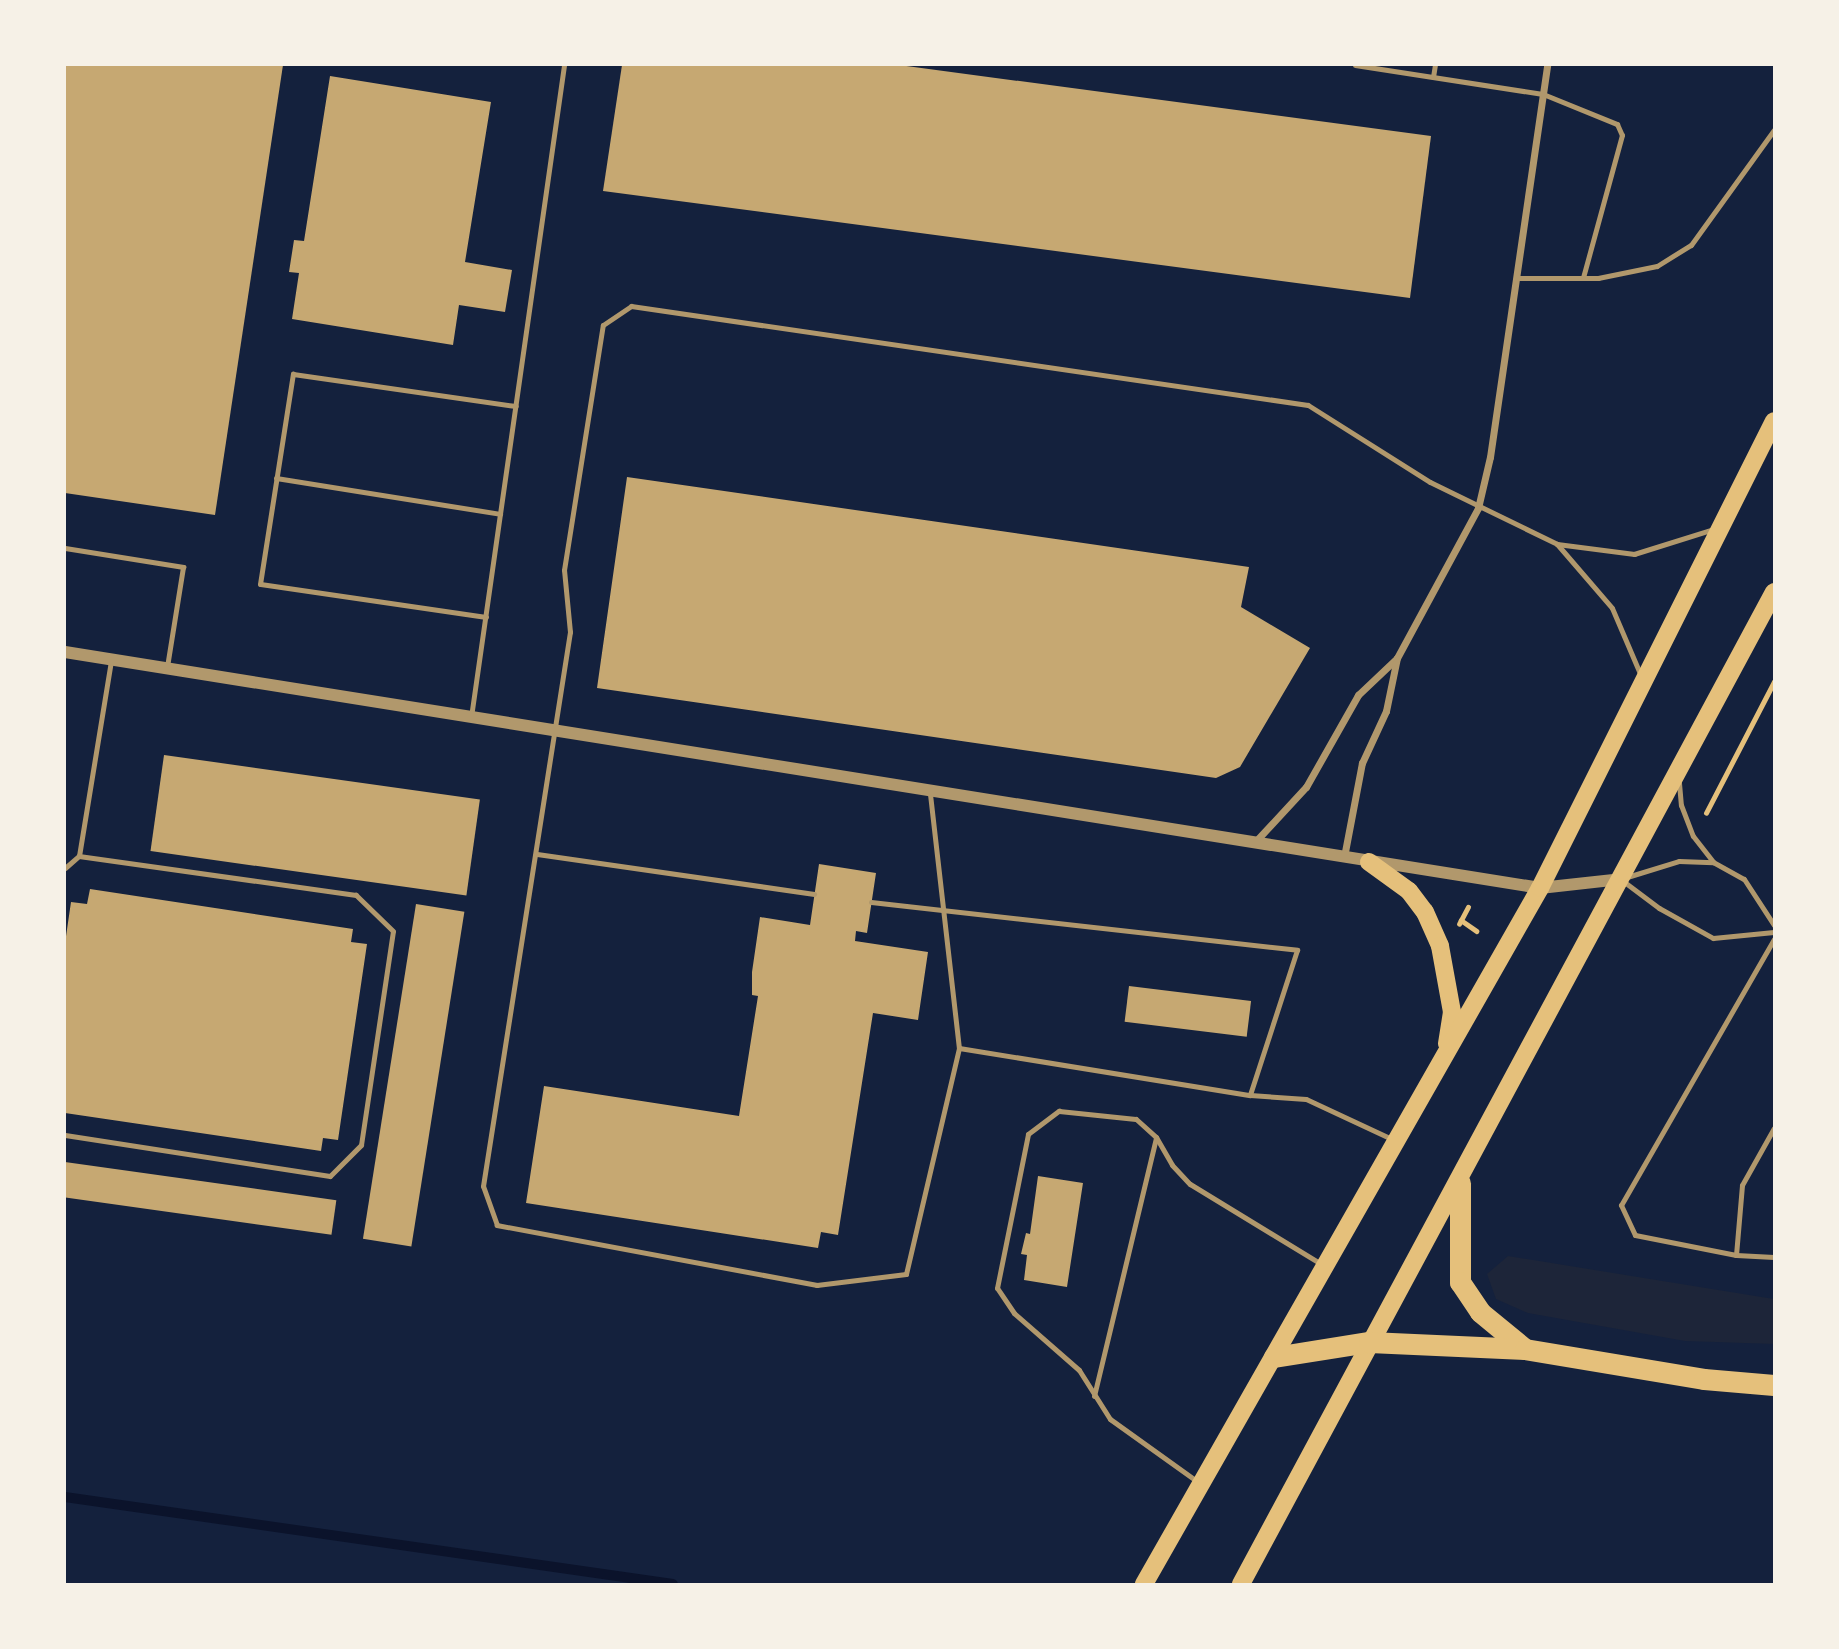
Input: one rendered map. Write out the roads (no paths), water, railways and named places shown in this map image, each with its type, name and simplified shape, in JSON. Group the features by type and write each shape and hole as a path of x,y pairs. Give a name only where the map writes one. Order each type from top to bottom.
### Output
{"highway":[{"path":"1460,1183 1460,1282 1480,1312 1525,1349"},
{"path":"1274,1357 1369,1342 1525,1349 1704,1379 1774,1385"}],"main road":[{"path":"1144,1584 1540,888 1717,528 1774,421"},
{"path":"1241,1584 1369,1342 1460,1183 1774,593"},
{"path":"1369,862 1409,891 1425,912 1446,960 1452,1012 1446,1054"}],"street":[{"path":"1344,858 1362,763 1386,711 1397,658 1478,508 1490,457 1547,65"},
{"path":"65,652 930,794 1540,888 1621,879"},
{"path":"1253,844 1306,787 1358,695 1397,658"}],"lane":[{"path":"471,720 564,65"},
{"path":"1355,65 1543,94 1617,124 1622,135 1583,278"},
{"path":"1433,77 1435,65"},
{"path":"1516,278 1583,278 1657,267 1691,245 1774,130"},
{"path":"930,794 959,1048 906,1275 817,1285 497,1225 484,1186 570,632 564,569 603,325 631,306 1308,405 1478,508 1557,544 1634,554 1717,528"},
{"path":"486,617 260,584 293,374 516,406"},
{"path":"276,478 500,514"},
{"path":"1557,544 1612,608 1642,680"},
{"path":"65,548 183,567 167,670"},
{"path":"65,867 79,856 111,660"},
{"path":"1678,774 1681,805 1693,836 1713,862 1744,879 1774,925"},
{"path":"537,854 814,894"},
{"path":"65,1135 330,1176 361,1145 393,931 356,895 79,856"},
{"path":"1621,879 1679,861 1713,862"},
{"path":"1621,879 1659,908 1713,938 1774,932"},
{"path":"871,902 1297,950 1250,1095"},
{"path":"1774,939 1621,1205 1635,1235 1735,1255 1774,1257"},
{"path":"959,1048 1250,1095 1306,1099 1396,1141"},
{"path":"1201,1484 1110,1419 1079,1370 1014,1313 997,1288 1028,1134 1059,1111 1136,1119 1156,1137 1172,1165 1190,1184 1325,1266"},
{"path":"1735,1255 1742,1185 1774,1128"},
{"path":"1094,1396 1156,1137"}],"waterway":[{"path":"65,1497 673,1584"}]}
